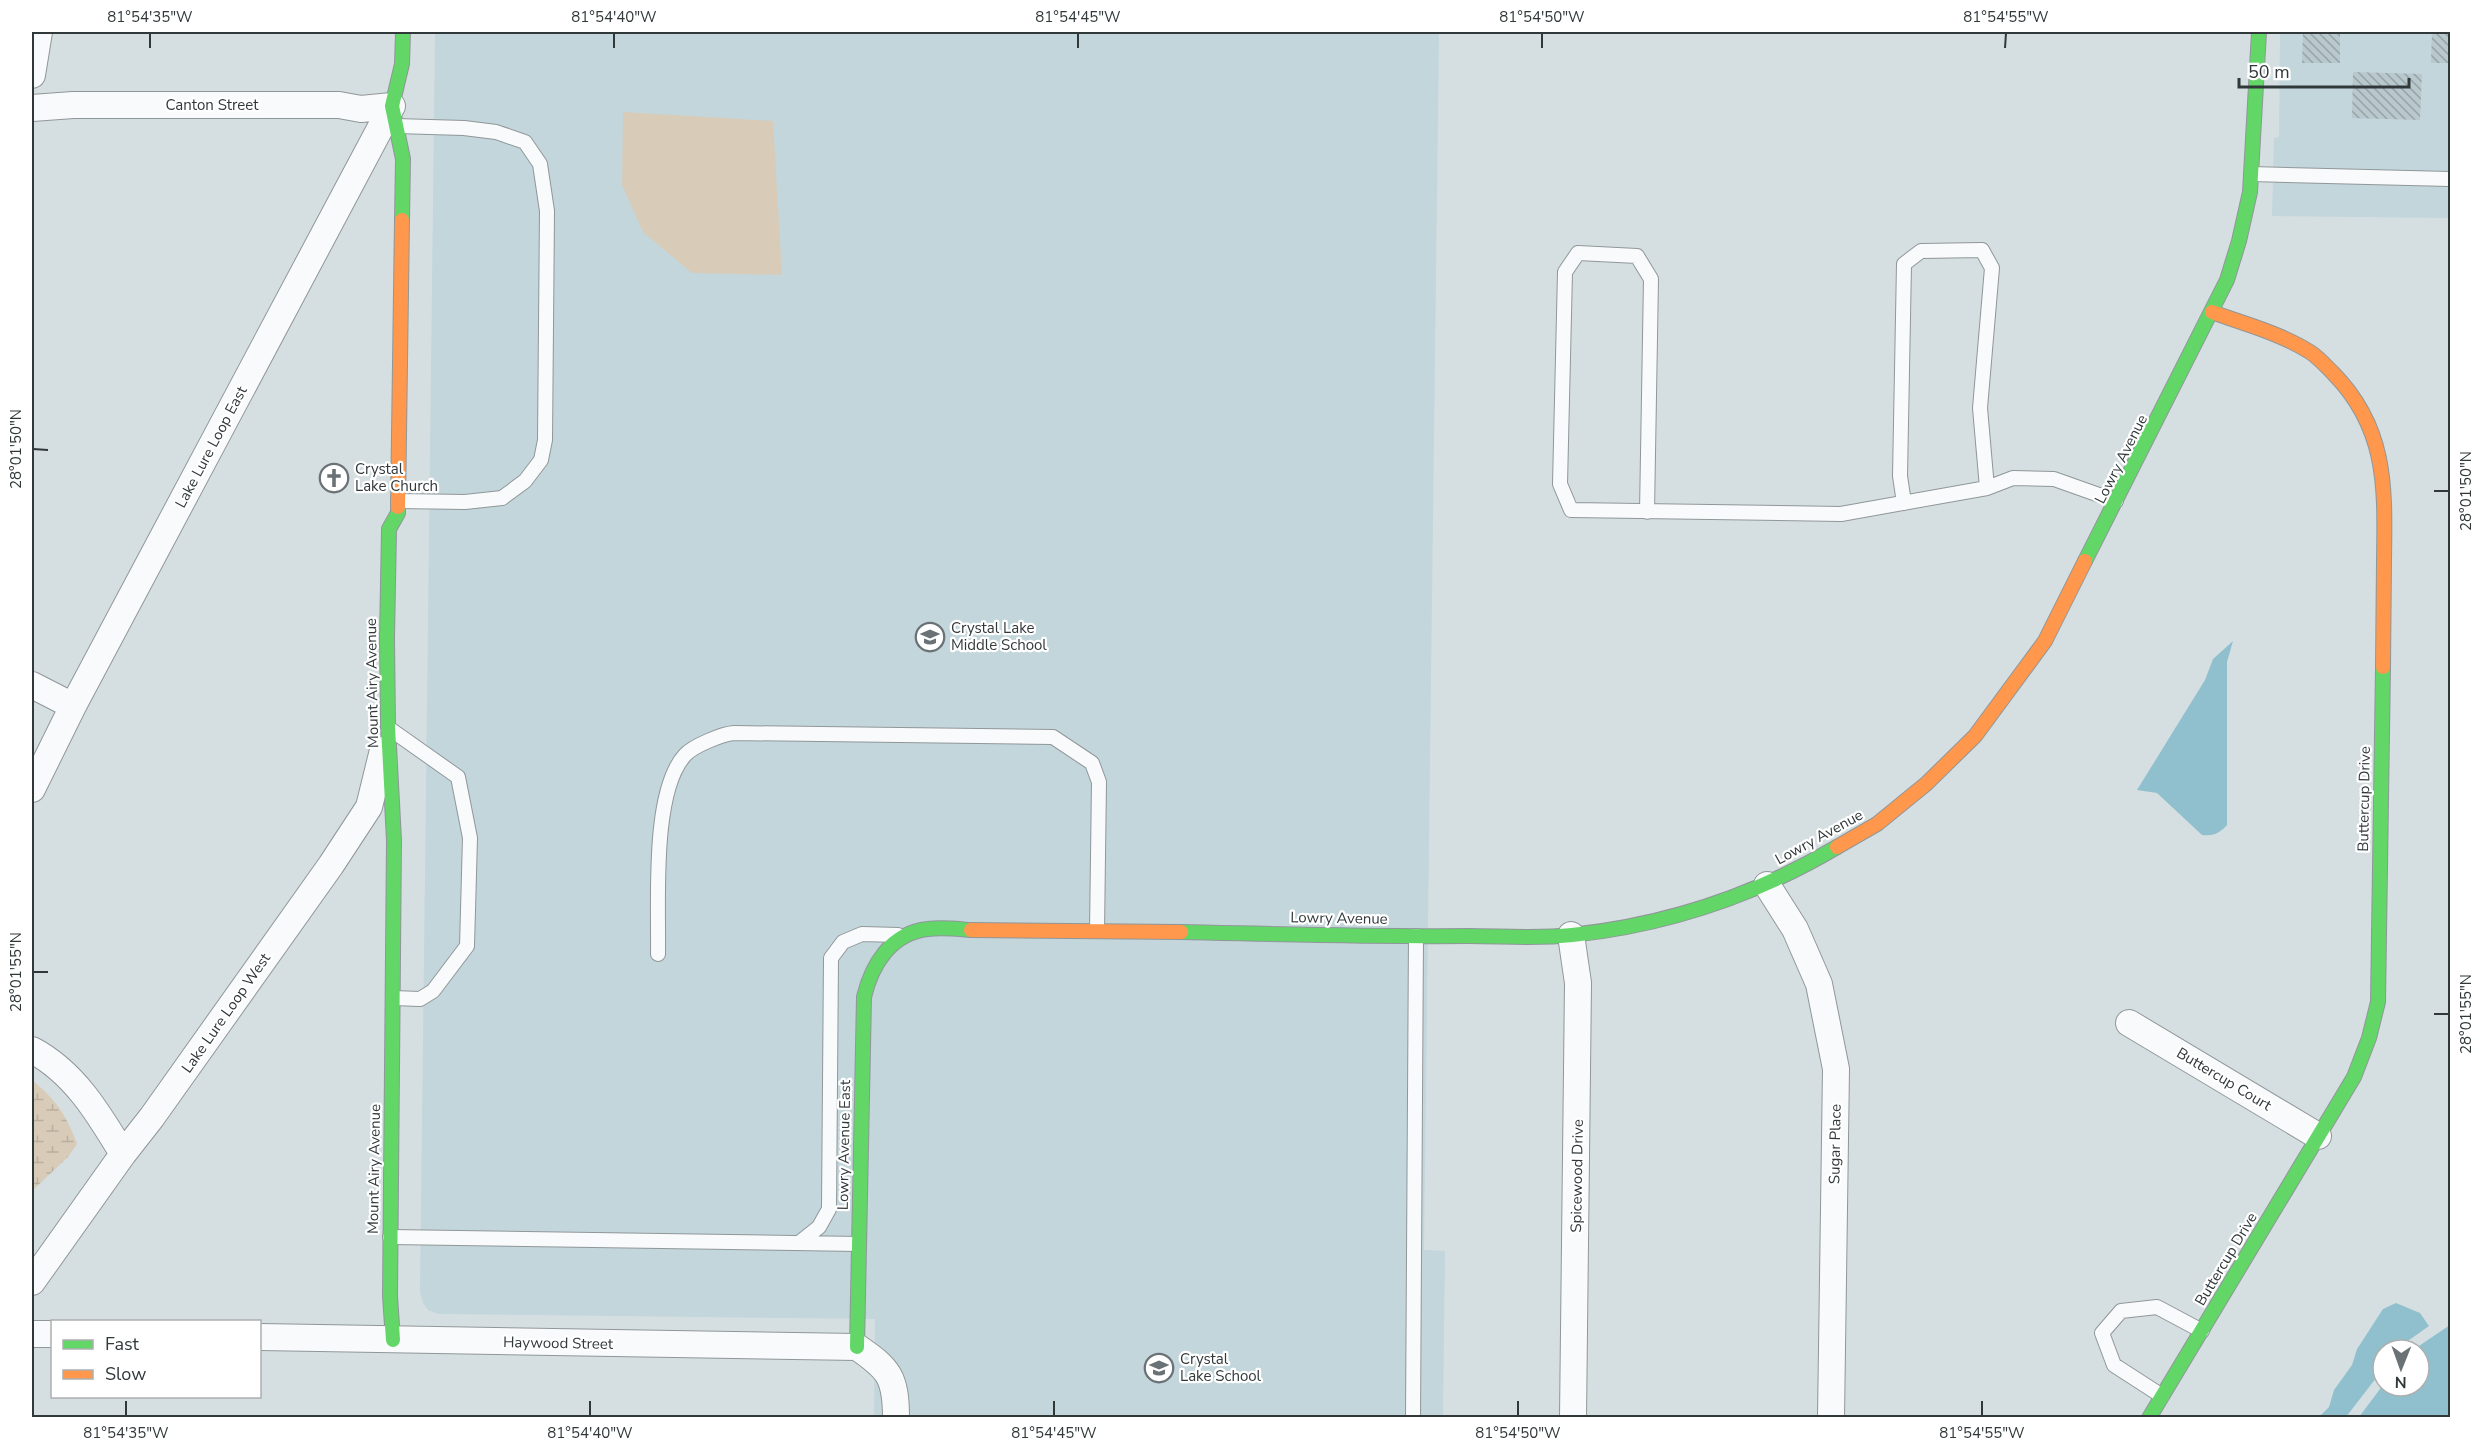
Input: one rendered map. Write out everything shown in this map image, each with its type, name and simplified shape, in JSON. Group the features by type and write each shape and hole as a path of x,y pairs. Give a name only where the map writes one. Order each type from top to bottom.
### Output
{"street":[{"path":"32,75 39,32"},
{"name":"Mount Airy Avenue","path":"393,1340 390,1237 394,840 388,727 388,529 398,513 403,159 394,116 402,64 403,32"},
{"name":"Lowry Avenue","path":"886,950 906,935 927,929 1416,936 1572,935 1658,920 1707,907 1767,885 1877,824 1926,784 1975,736 2045,641 2212,312 2227,280 2250,192 2259,32"},
{"name":"Canton Street","path":"32,108 73,105 339,105 394,116"},
{"name":"Lake Lure Loop East","path":"32,789 73,706 394,116"},
{"name":"Buttercup Drive","path":"2149,1418 2354,1077 2369,1038 2378,1002 2385,490 2381,457 2367,418 2343,382 2309,351 2274,334 2212,312"},
{"path":"32,685 73,706"},
{"name":"Lake Lure Loop West","path":"32,1282 153,1117 369,807 388,727"},
{"name":"Sugar Place","path":"1767,885 1795,929 1819,984 1836,1069 1831,1418"},
{"name":"Spicewood Drive","path":"1572,935 1578,983 1573,1418"},
{"name":"Lowry Avenue East","path":"857,1347 864,997 869,973 886,950"},
{"name":"Buttercup Court","path":"2129,1023 2319,1136"},
{"path":"32,1050 75,1083 99,1114 123,1155"},
{"path":"32,1334 51,1334"},
{"name":"Haywood Street","path":"261,1337 857,1347"},
{"path":"857,1347 883,1365 896,1394 896,1418"}],"lane":[{"path":"394,116 496,132 525,142 540,164 547,211 545,440 541,460 525,481 502,498 465,502 398,501"},
{"path":"2252,174 2451,179"},
{"path":"1904,503 1900,476 1904,264 1921,251 1982,250 1992,268 1980,408 1987,488"},
{"path":"1647,512 1651,279 1637,256 1578,253 1565,272 1560,484 1571,510 1647,512 1841,514 1987,488 2013,478 2054,479 2118,501"},
{"path":"388,727 458,777 470,838 467,946 433,991 420,999 393,998"},
{"path":"658,954 660,833 669,784 685,755 722,734 734,733 1053,737 1092,763 1099,782 1097,931"},
{"path":"799,1243 819,1227 829,1209 831,958 843,942 862,934 906,935"},
{"path":"1413,1418 1416,936"},
{"path":"390,1237 859,1244"},
{"name":"Buttercup Drive","path":"2162,1396 2114,1365 2102,1333 2121,1311 2157,1307 2202,1331"}],"shaded area":[{"name":"Crystal Lake Middle School","path":"435,32 1439,32 1424,1250 1445,1251 1443,1417 874,1417 875,1319 438,1314 428,1310 423,1303 420,1291"},
{"path":"2280,32 2450,32 2450,218 2272,216 2274,138 2279,137"}],"green space":[{"path":"623,112 773,121 782,275 692,273 643,232 622,185"},
{"path":"32,1080 59,1108 77,1144 68,1157 32,1191"}],"water":[{"path":"2233,641 2227,662 2227,825 2216,834 2202,835 2157,793 2137,790 2205,680 2213,659"},
{"path":"2396,1303 2420,1313 2429,1326 2412,1338 2371,1338 2371,1385 2346,1417 2319,1417 2329,1407 2334,1390 2352,1365 2357,1349 2383,1309"},
{"path":"2450,1325 2450,1417 2359,1417 2373,1398 2431,1398 2431,1338"}],"building":[{"path":"2303,32 2340,32 2340,63 2302,63"},
{"path":"2432,32 2451,32 2451,63 2431,63"},
{"path":"2353,72 2422,74 2420,120 2352,118"}],"traffic: fast":[{"path":"402,220 403,159 392,106 402,64 403,32"},
{"path":"2085,561 2227,280 2250,192 2259,32"},
{"path":"393,1340 390,1296 394,840 388,727 387,638 389,529 398,513 398,507"},
{"path":"2149,1418 2354,1077 2369,1038 2378,1002 2383,667"},
{"path":"1181,932 1396,936 1572,935 1642,924 1709,905 1775,880 1837,847"},
{"path":"857,1347 864,997 878,962 885,952 904,937 933,928 971,930"}],"traffic: slow":[{"path":"398,507 402,220"},
{"path":"2212,312 2274,334 2310,352 2351,394 2364,416 2374,438 2383,485 2383,667"},
{"path":"1837,847 1877,824 1926,784 1975,736 2045,641 2085,561"},
{"path":"971,930 1181,932"}],"place":[{"name":"Crystal Lake Church","path":"334,478"},
{"name":"Crystal Lake Middle School","path":"930,637"},
{"name":"Crystal Lake School","path":"1159,1368"}]}
